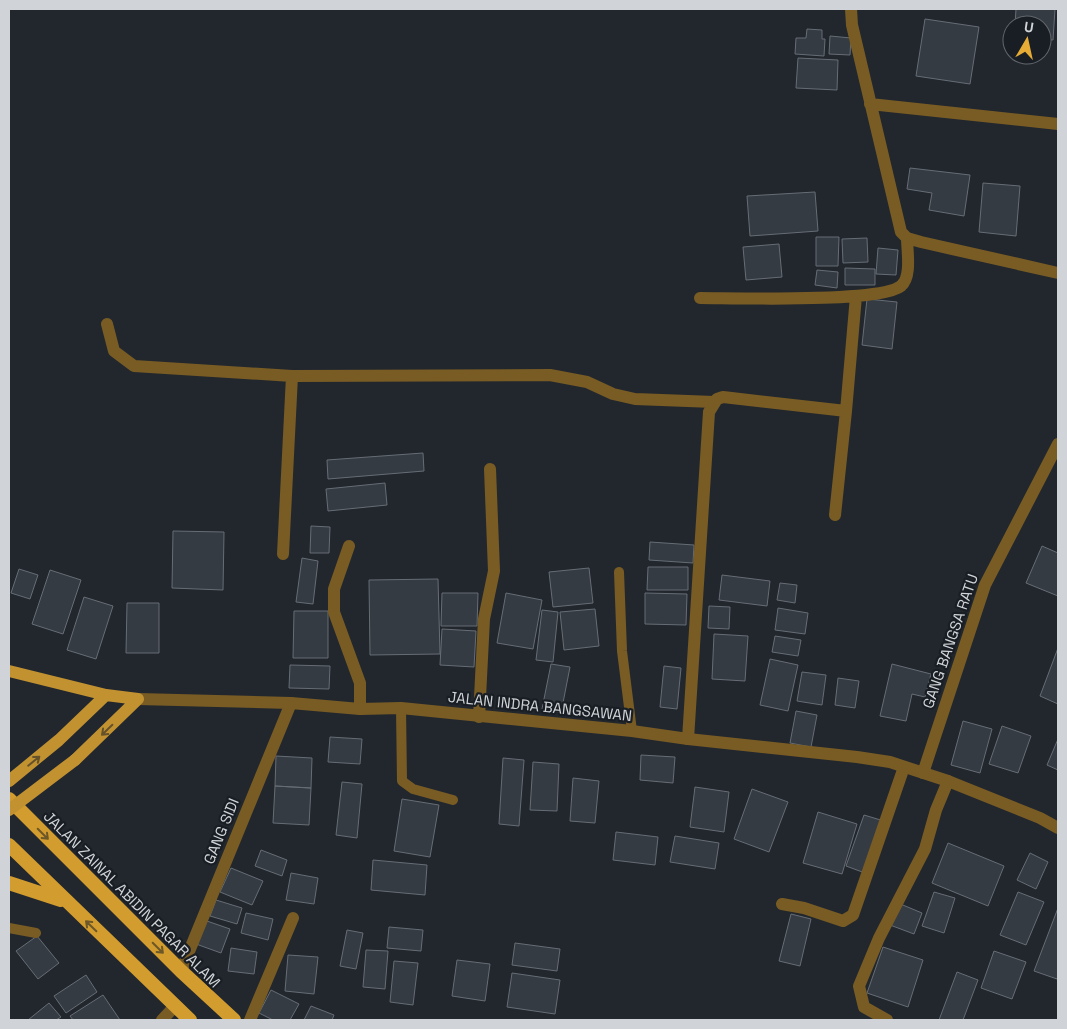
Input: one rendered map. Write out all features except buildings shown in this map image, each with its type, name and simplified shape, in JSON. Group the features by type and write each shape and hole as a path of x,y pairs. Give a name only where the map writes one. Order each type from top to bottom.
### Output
{"highway":[{"name":"JALAN ZAINAL ABIDIN PAGAR ALAM","path":"9,799 181,971 234,1020"},
{"path":"9,845 190,1020"},
{"path":"9,883 66,902"}],"main road":[{"name":"JALAN INDRA BANGSAWAN","path":"9,671 106,695 138,699"},
{"path":"9,781 59,740 106,695"},
{"path":"9,810 75,760 138,699"}],"street":[{"path":"700,298 856,296 889,291 901,286 907,276 907,238 897,222 852,24 851,9"},
{"path":"870,104 1058,124"},
{"path":"907,238 1058,273"},
{"path":"835,515 856,296"},
{"path":"107,324 114,351 134,366 292,376 550,375 587,382 613,394 635,399 714,402 723,397 846,411"},
{"path":"283,554 292,376"},
{"path":"688,739 708,420 714,402"},
{"name":"GANG BANGSA RATU","path":"923,773 985,585 1058,444"},
{"path":"479,717 484,619 494,571 490,469"},
{"path":"349,546 334,590 334,612 360,683 360,709"},
{"name":"JALAN INDRA BANGSAWAN","path":"138,699 291,703 360,709 401,708 632,731 688,739 857,757 890,762 948,781 1040,818 1058,828"},
{"name":"GANG SIDI","path":"181,971 291,703"},
{"path":"782,904 804,908 843,921 853,915 904,767"},
{"path":"887,1020 864,1007 859,986 879,938 925,849 948,781"},
{"path":"250,1020 293,918"},
{"path":"162,1020 175,1006"}],"lane":[{"path":"618,572 622,651 632,731"},
{"path":"401,708 402,781 413,789 453,800"},
{"path":"9,928 36,933"}]}
